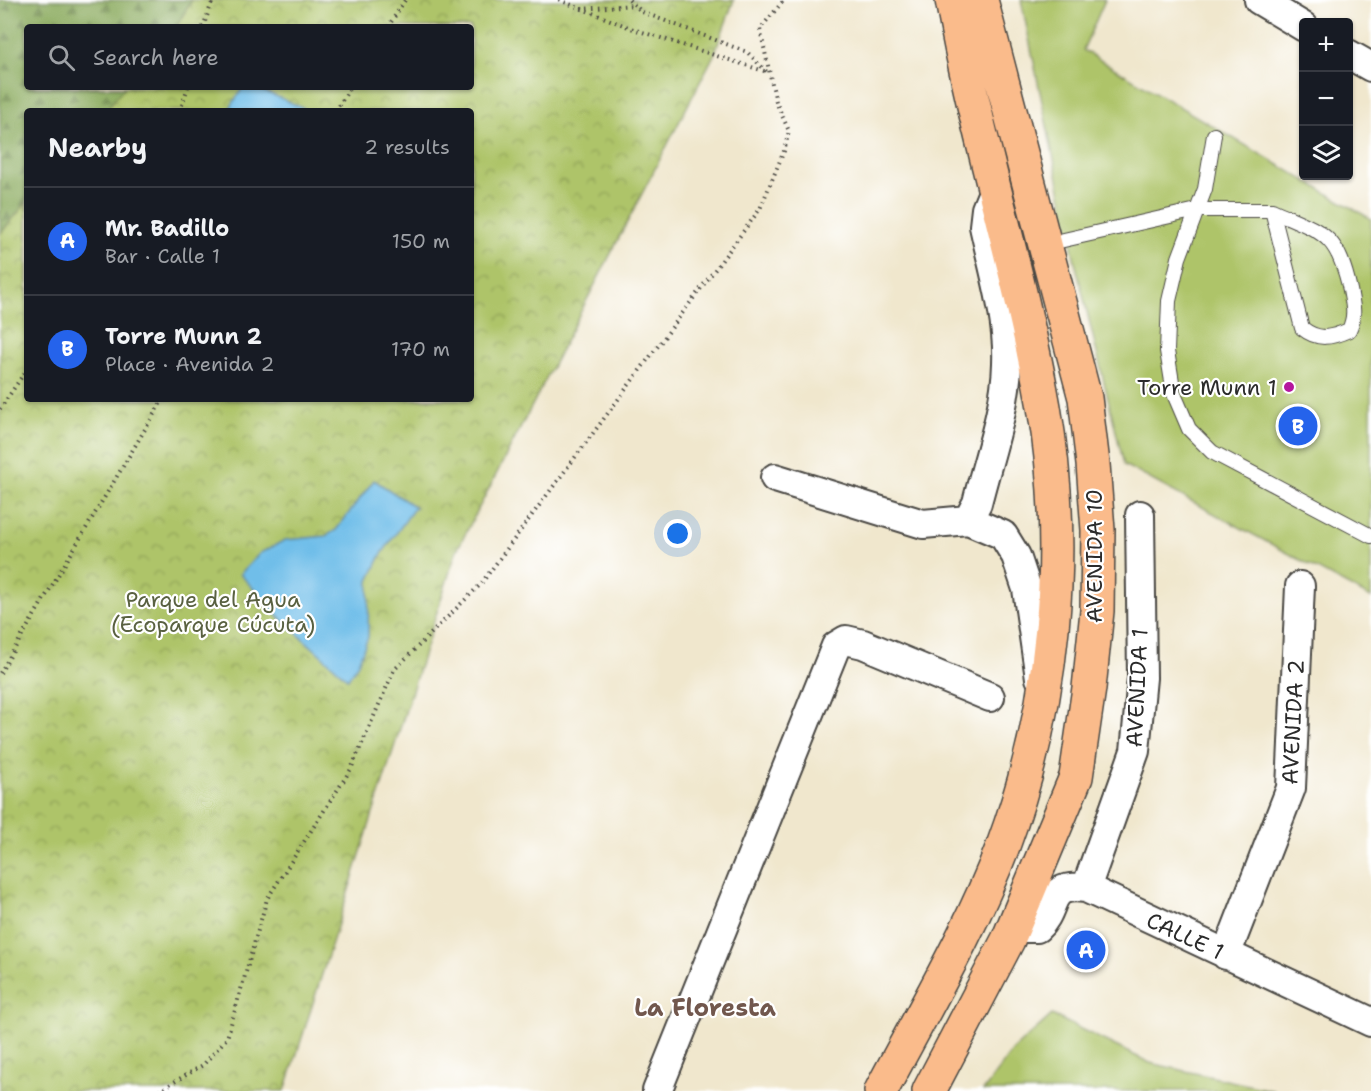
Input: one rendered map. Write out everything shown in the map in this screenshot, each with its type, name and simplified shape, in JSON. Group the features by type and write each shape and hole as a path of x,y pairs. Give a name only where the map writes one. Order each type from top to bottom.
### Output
{"main road":[{"name":"AVENIDA 10","path":"881,1091 967,929 1003,846 1028,768 1042,698 1054,602 1057,510 1044,407 995,187 961,53 952,0"},
{"name":"AVENIDA 10","path":"929,1091 1014,928 1076,777 1097,611 1098,530 1094,464 1085,398 981,0"}],"street":[{"path":"1259,0 1299,24"},
{"path":"1353,57 1371,67"},
{"path":"968,520 977,503 1005,389 1008,362 1006,337 984,226 986,209 995,187"},
{"path":"775,478 923,524 968,520 1003,535 1016,556 1028,589 1042,698"},
{"name":"AVENIDA 1","path":"1086,888 1135,751 1142,678 1140,515"},
{"name":"AVENIDA 2","path":"1226,955 1291,788 1300,586"},
{"path":"657,1091 836,646 846,640 863,644 990,697"},
{"path":"1014,928 1037,928 1043,922 1054,896 1062,889 1072,886 1086,888"},
{"name":"CALLE 1","path":"1086,888 1226,955 1368,1015"}],"lane":[{"path":"1214,135 1205,189 1179,258 1169,301 1167,351 1174,394 1189,429 1212,452 1371,537"},
{"path":"1046,244 1197,210 1272,210 1312,228 1335,244 1344,262 1356,317 1349,330 1333,338 1314,337 1302,328 1272,210"}],"path":[{"path":"204,24 213,0"},
{"path":"390,24 405,0"},
{"path":"559,0 690,49 767,72"},
{"path":"629,0 642,12 747,52 767,72"},
{"path":"159,1091 203,1065 227,1038 267,899 351,769 394,670 480,585 760,209 784,151 789,131 776,102 767,72 760,29 784,0"},
{"path":"579,9 634,5"},
{"path":"181,108 187,90"},
{"path":"338,108 348,90"},
{"path":"0,409 24,373"},
{"path":"0,673 161,402"}],"green space":[{"path":"0,0 192,0 178,24 24,24 24,90 122,90 108,108 24,108 24,206 0,234"},
{"name":"Parque del Agua (Ecoparque Cúcuta)","path":"192,0 734,0 714,55 456,552 285,1091 0,1091 0,234 24,206 24,402 474,402 474,108 108,108 122,90 474,90 474,24 178,24"},
{"path":"1021,0 1105,0 1083,50 1299,177 1299,180 1305,180 1371,219 1371,598 1124,465 1075,262"},
{"path":"1052,1015 1150,1063 1275,1091 983,1091 1013,1050"}],"water":[{"path":"241,90 261,90 304,108 230,108"},
{"path":"374,480 415,507 381,555 369,581 368,637 358,663 348,679 282,620 240,574 260,553 285,540 326,536 336,530"}],"place":[{"name":"Torre Munn 1","path":"1289,387"},
{"name":"Torre Munn 2","path":"1298,426"},
{"name":"Mr. Badillo","path":"1086,950"}],"district":[{"name":"La Floresta","path":"705,1008"}]}
